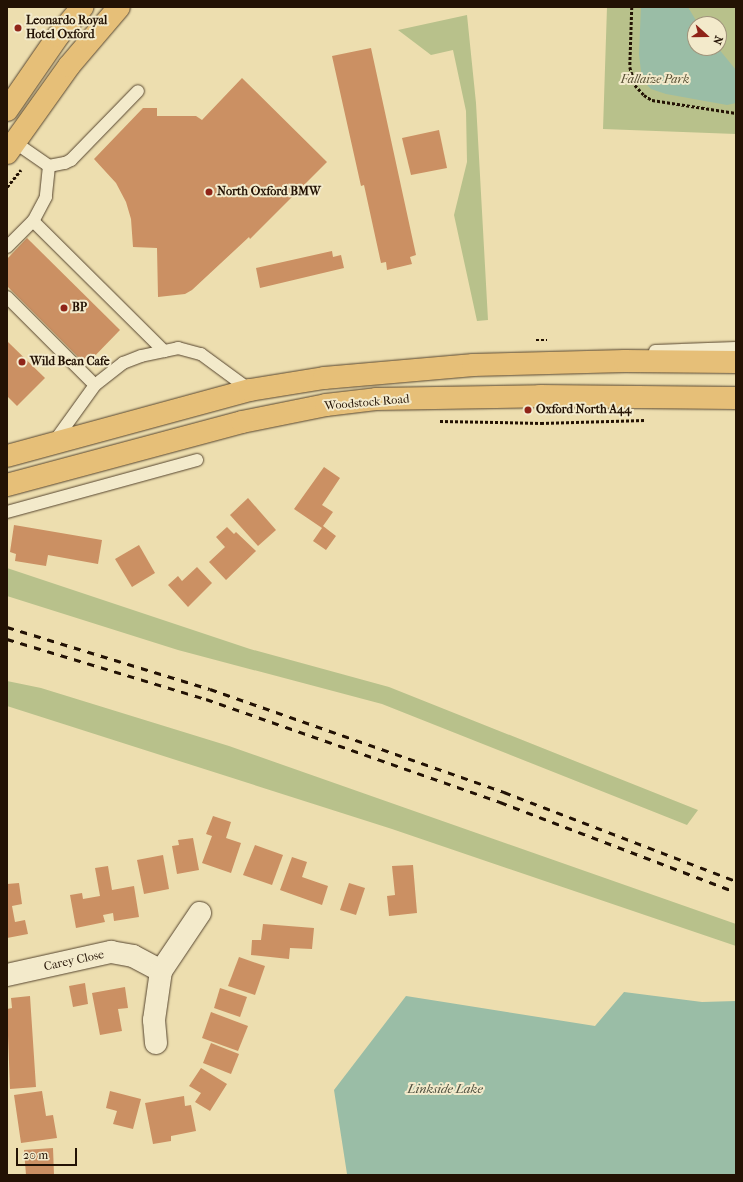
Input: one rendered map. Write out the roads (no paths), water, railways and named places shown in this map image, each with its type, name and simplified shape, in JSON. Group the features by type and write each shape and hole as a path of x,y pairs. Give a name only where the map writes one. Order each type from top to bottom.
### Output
{"highway":[{"path":"7,110 58,36 82,7"},
{"path":"10,144 69,66 119,7"},
{"path":"7,456 250,390 398,370 535,363 736,362"},
{"name":"Woodstock Road","path":"7,485 242,422 326,405 376,399 540,396 736,398"}],"street":[{"path":"156,1042 154,1020 161,971 200,913"},
{"name":"Carey Close","path":"7,975 111,952 133,956 161,971"}],"lane":[{"path":"10,144 49,166 71,160 138,91"},
{"path":"7,248 33,221 46,197 49,166"},
{"path":"33,221 164,351"},
{"path":"7,298 96,385"},
{"path":"54,443 96,385 123,363 164,351 178,348 201,354 250,390"},
{"path":"535,363 559,354 736,348"},
{"path":"7,512 197,460"}],"water":[{"path":"641,7 688,7 693,16 687,16 687,56 725,56 736,70 736,103 727,105 666,94 651,89 642,80 639,54"},
{"name":"Linkside Lake","path":"624,992 702,1002 736,1001 736,1175 347,1174 334,1090 406,996 595,1026"}],"railway":[{"path":"7,627 210,689 504,792 736,881"},
{"path":"7,639 206,699 500,802 736,892"}],"place":[{"name":"Leonardo Royal Hotel Oxford","path":"18,28"},
{"name":"North Oxford BMW","path":"209,192"},
{"name":"BP","path":"64,308"},
{"name":"Wild Bean Cafe","path":"22,362"},
{"name":"Oxford North A44","path":"528,410"}],"park label":[{"name":"Fallaize Park","path":"655,80"}]}
